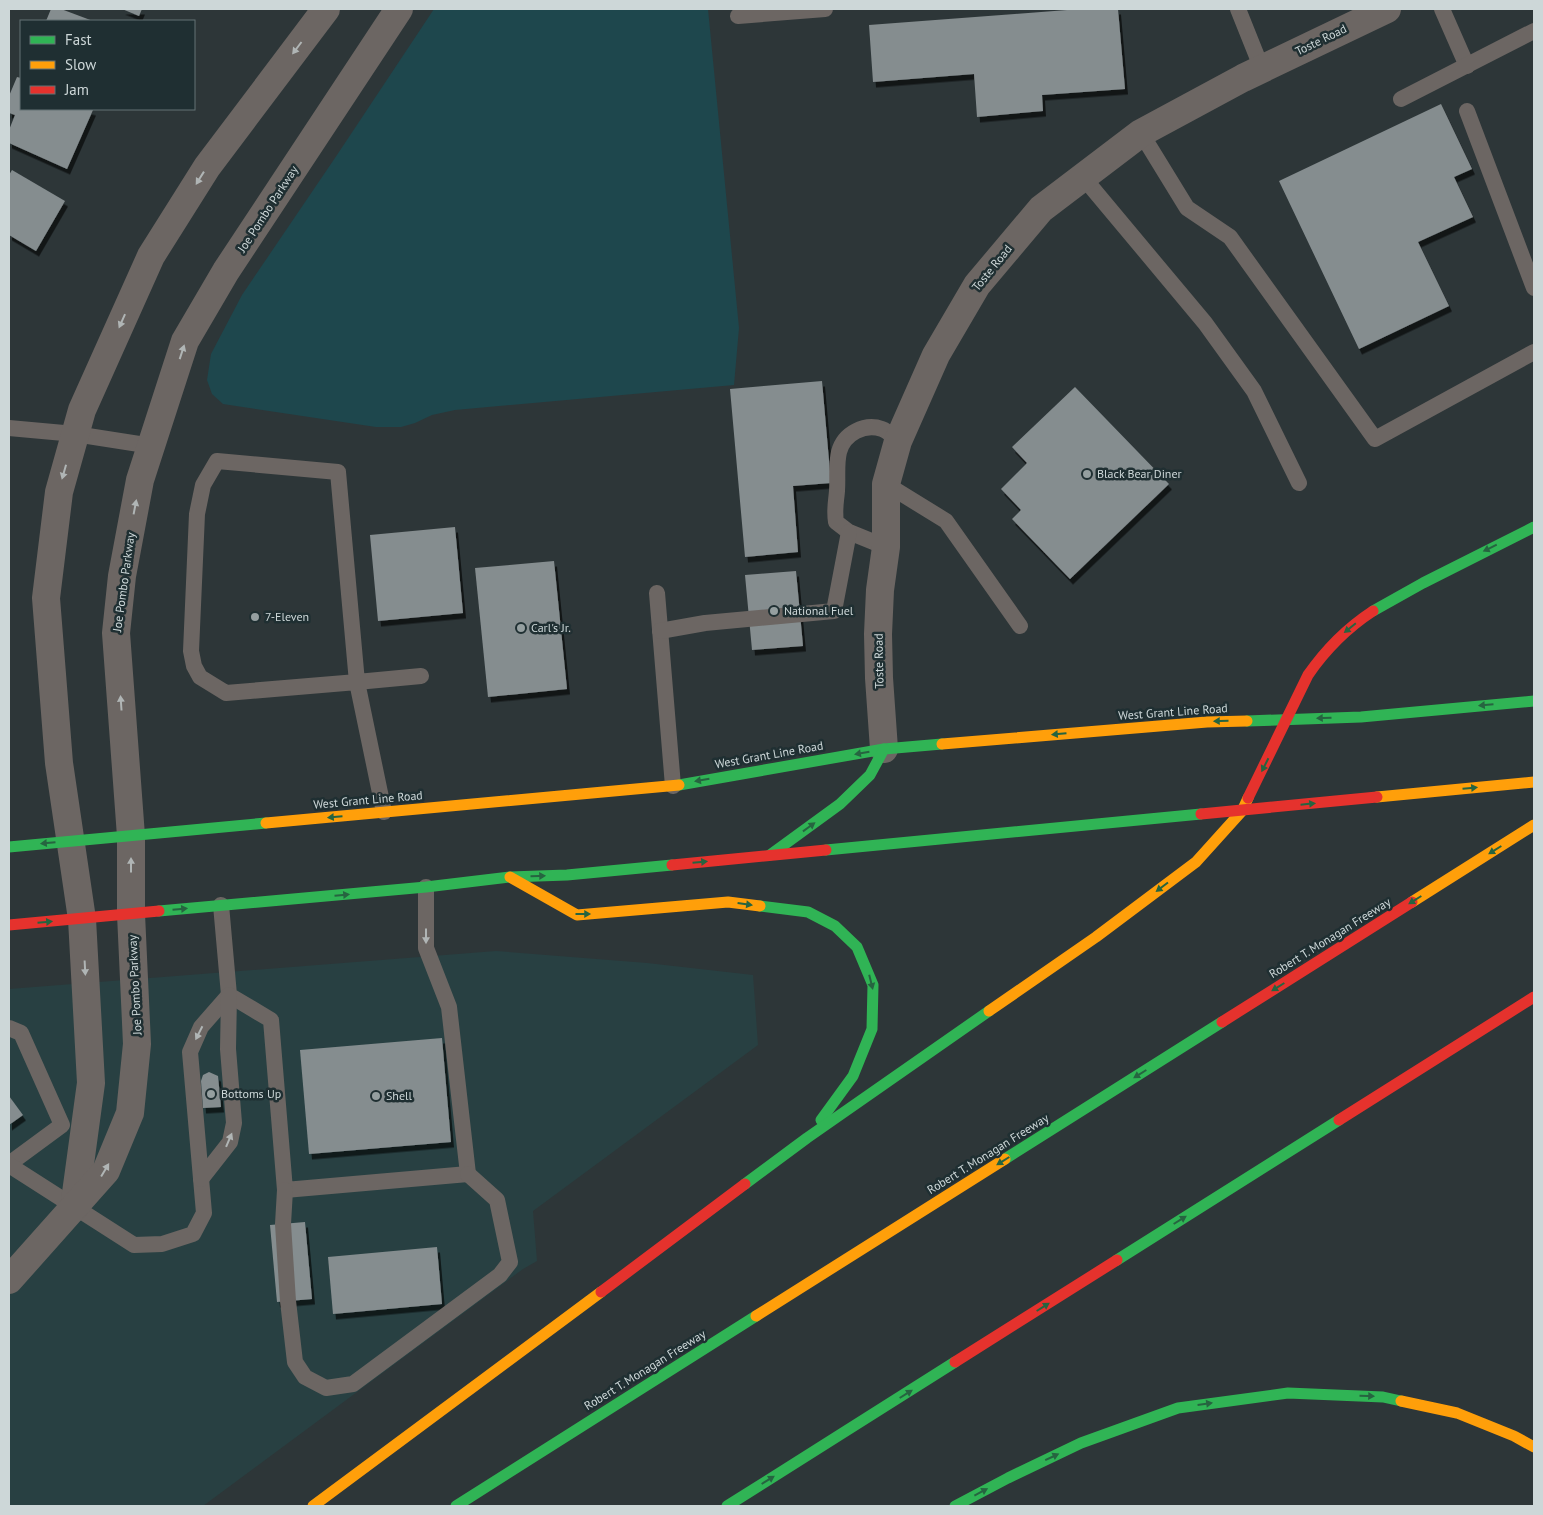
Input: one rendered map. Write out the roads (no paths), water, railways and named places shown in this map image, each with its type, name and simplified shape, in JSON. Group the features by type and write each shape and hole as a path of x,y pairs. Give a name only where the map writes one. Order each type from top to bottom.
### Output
{"main road":[{"path":"313,1506 807,1138 1096,937 1196,862 1242,810 1313,666 1340,636 1367,614 1401,594 1534,527"},
{"name":"West Grant Line Road","path":"9,847 673,786 884,749 1207,722 1361,717 1534,701"},
{"path":"769,856 840,804 870,775 884,749"},
{"path":"9,925 426,887 510,877 567,875 1534,782"},
{"name":"Robert T. Monagan Freeway","path":"456,1506 1534,825"},
{"path":"510,877 577,915 728,902 808,912 835,926 857,947 873,985 872,1029 853,1076 807,1138"},
{"path":"727,1506 1534,997"},
{"path":"955,1506 1081,1443 1178,1408 1288,1393 1383,1397 1457,1413 1514,1436 1534,1447"}],"street":[{"path":"74,1208 91,1083 82,919 59,763 46,598 59,492 82,410 151,256 207,167 326,9"},
{"name":"Joe Pombo Parkway","path":"9,1280 106,1171 130,1113 138,1044 131,914 131,836 116,633 122,576 139,489 152,446 185,342 226,271 399,9"},
{"name":"Toste Road","path":"884,749 878,634 880,590 886,548 886,484 898,441 936,355 977,285 1041,209 1141,133 1262,69 1387,9"}],"lane":[{"path":"738,16 825,9"},
{"path":"1238,9 1262,69"},
{"path":"1442,9 1467,66"},
{"path":"1402,99 1534,31"},
{"path":"1467,111 1534,288"},
{"path":"1141,133 1187,208 1230,237 1375,439 1534,352"},
{"path":"1082,177 1205,323 1254,391 1299,483"},
{"path":"886,548 850,532 836,522 834,509 837,493 839,451 844,441 855,431 866,426 884,429 898,441"},
{"path":"9,428 75,434 152,446"},
{"path":"384,812 357,682 338,472 218,461 203,484 197,514 191,651 194,666 200,677 226,693 357,682 421,676"},
{"path":"886,484 946,521 1020,626"},
{"path":"660,631 705,623 834,611 850,532"},
{"path":"657,593 673,786"},
{"path":"229,995 271,1020 285,1190 282,1224 288,1301 296,1362 306,1377 326,1388 353,1384 500,1275 510,1262 497,1200 468,1174 449,1007 426,948 426,887"},
{"path":"201,1179 230,1142 234,1123 228,1049 229,995 221,905"},
{"path":"9,1028 21,1033 62,1125 9,1165 134,1245 162,1244 193,1234 204,1213 190,1052 202,1027 229,995"},
{"path":"285,1190 468,1174"}],"place":[{"name":"Black Bear Diner","path":"1087,474"},
{"name":"National Fuel","path":"774,611"},
{"name":"7-Eleven","path":"255,617"},
{"name":"Carl's Jr.","path":"521,628"},
{"name":"Bottoms Up","path":"211,1094"},
{"name":"Shell","path":"376,1096"}]}
